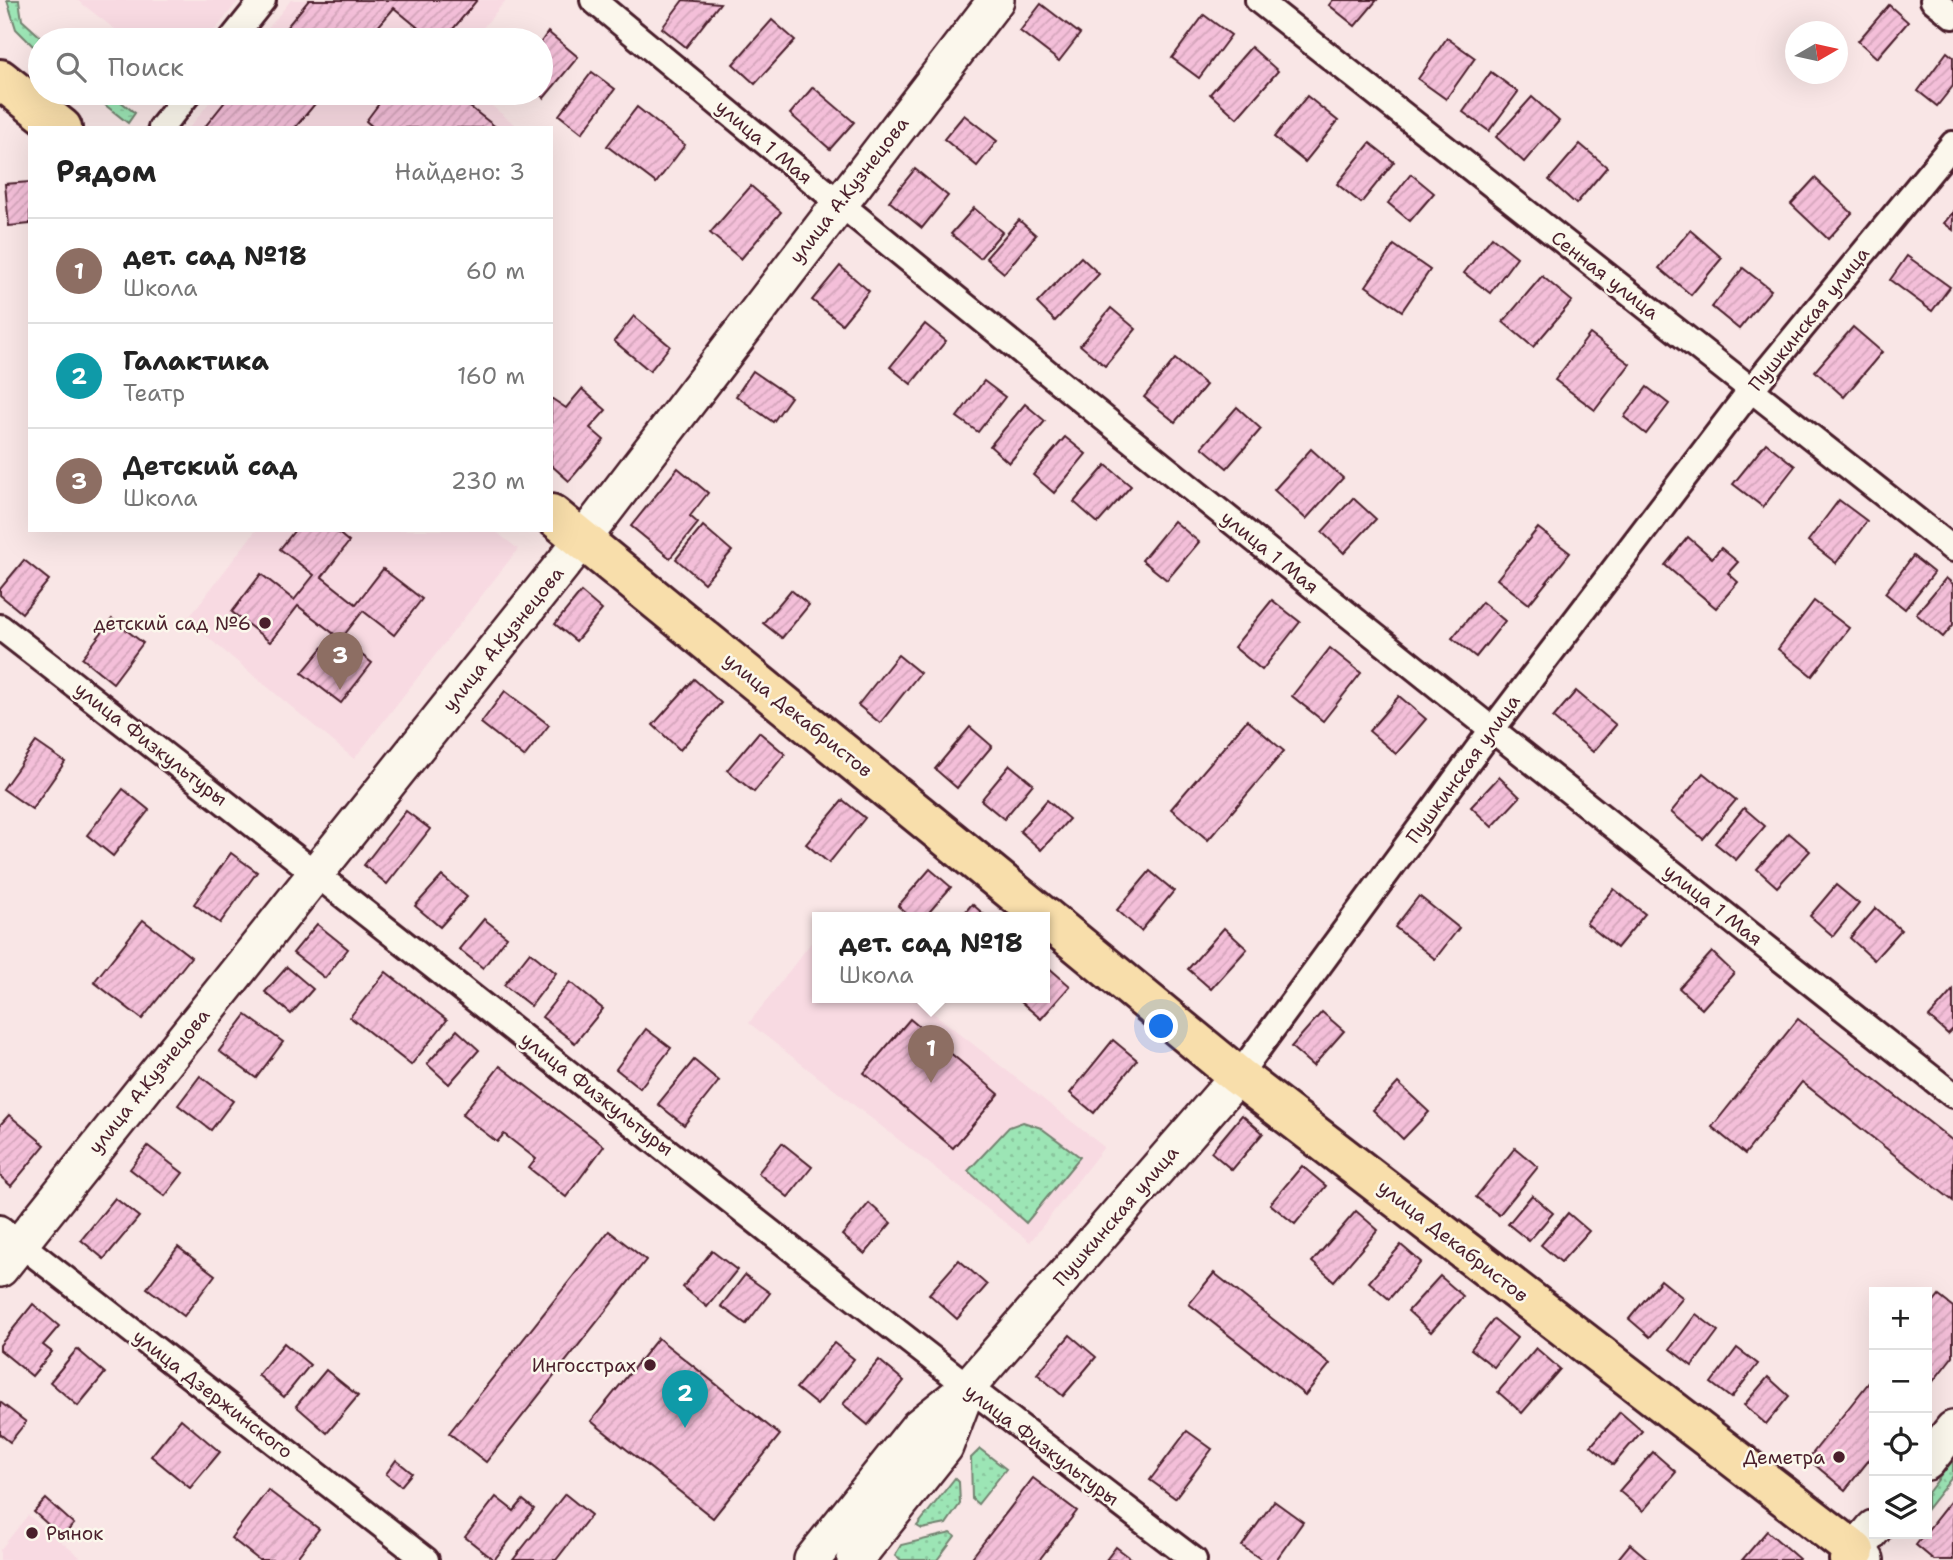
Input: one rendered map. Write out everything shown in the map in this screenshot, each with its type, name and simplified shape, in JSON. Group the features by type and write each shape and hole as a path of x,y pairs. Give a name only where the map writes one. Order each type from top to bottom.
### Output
{"main road":[{"name":"улица А.Кузнецова","path":"7,1247 316,872 583,539 996,0"},
{"path":"0,79 28,101"},
{"path":"33,105 59,126"},
{"name":"улица Декабристов","path":"553,516 1039,912"},
{"name":"улица Декабристов","path":"1050,921 1238,1076 1861,1550"},
{"name":"Пушкинская улица","path":"812,1560 918,1427 967,1388 1238,1076"},
{"name":"Пушкинская улица","path":"855,1560 945,1447 967,1388"},
{"path":"1932,1456 1953,1429"}],"street":[{"path":"241,28 263,0"},
{"name":"улица 1 Мая","path":"593,0 838,203 1491,730 1953,1095"},
{"name":"Сенная улица","path":"1258,0 1953,549"},
{"path":"1933,0 1953,16"},
{"path":"163,126 179,105"},
{"name":"Пушкинская улица","path":"1238,1076 1491,730 1750,391 1953,144"},
{"name":"улица Физкультуры","path":"0,627 316,872 967,1388 1194,1560"},
{"name":"улица Дзержинского","path":"7,1247 426,1560"}],"shaded area":[{"path":"77,0 239,0 217,28 113,28"},
{"path":"291,0 506,0 483,28 269,28"},
{"path":"207,105 491,105 517,126 191,126"},
{"path":"254,532 497,532 518,549 354,759 187,620"},
{"path":"812,941 812,1003 921,1003 1104,1147 1030,1242 749,1023"},
{"name":"Рынок","path":"28,1515 80,1557 77,1560 0,1560 0,1550"}],"green space":[{"path":"7,0 19,0 22,20 31,28 28,28 28,41 16,29"},
{"path":"105,105 125,105 135,113 128,123"},
{"path":"1023,1122 1041,1128 1080,1157 1026,1223 968,1171 1009,1127"},
{"path":"980,1449 1006,1469 978,1504 972,1499 971,1458"},
{"path":"1953,1460 1953,1476 1932,1503 1932,1487"},
{"path":"955,1478 959,1482 960,1504 946,1524 922,1529 917,1526"},
{"path":"951,1533 955,1536 937,1560 901,1560 895,1555 901,1545"}],"building":[{"path":"309,0 477,0 454,28 418,28 394,8 377,28 286,28"},
{"path":"683,0 720,3 686,47 662,28"},
{"path":"1333,0 1377,0 1355,26 1329,5"},
{"path":"1041,4 1080,34 1059,61 1020,31"},
{"path":"1889,5 1908,22 1877,58 1858,41"},
{"path":"1204,15 1231,35 1199,78 1172,58"},
{"path":"772,20 795,40 755,84 733,64"},
{"path":"553,36 578,57 553,87"},
{"path":"1447,38 1475,58 1446,99 1418,79"},
{"path":"1251,47 1278,71 1237,118 1210,94"},
{"path":"1947,52 1953,57 1953,86 1937,106 1918,91"},
{"path":"592,72 615,89 582,133 559,115"},
{"path":"1491,72 1518,92 1489,131 1463,112"},
{"path":"813,87 854,122 830,149 790,114"},
{"path":"1307,96 1338,121 1305,162 1274,137"},
{"path":"1532,97 1559,121 1524,162 1496,137"},
{"path":"222,105 314,105 297,126 206,126"},
{"path":"378,105 467,105 494,126 372,126 366,121"},
{"path":"637,107 685,145 656,183 607,146"},
{"path":"964,115 997,141 977,166 944,139"},
{"path":"1370,143 1394,162 1361,203 1337,184"},
{"path":"1580,144 1607,167 1576,204 1549,180"},
{"path":"915,169 948,196 922,228 889,201"},
{"path":"1411,174 1434,193 1410,221 1388,203"},
{"path":"1815,178 1852,213 1828,239 1791,204"},
{"path":"28,182 28,224 9,226 5,184"},
{"path":"751,186 781,212 741,259 710,233"},
{"path":"974,208 1002,232 980,258 951,234"},
{"path":"1953,212 1953,230 1944,223"},
{"path":"1019,220 1036,235 1004,273 986,258"},
{"path":"1690,230 1722,258 1691,295 1659,268"},
{"path":"1492,237 1517,257 1490,293 1464,273"},
{"path":"1394,245 1430,270 1402,311 1366,286"},
{"path":"1907,256 1950,287 1932,311 1890,280"},
{"path":"1081,257 1099,274 1055,321 1037,303"},
{"path":"840,266 869,291 842,324 812,300"},
{"path":"1743,268 1771,290 1739,329 1712,307"},
{"path":"1542,276 1572,301 1533,347 1503,322"},
{"path":"1111,308 1136,329 1105,366 1080,345"},
{"path":"634,316 670,346 650,371 614,341"},
{"path":"925,324 946,341 911,384 890,367"},
{"path":"1853,327 1882,352 1844,397 1815,371"},
{"path":"1590,334 1630,364 1595,410 1555,380"},
{"path":"1175,359 1206,385 1175,422 1144,397"},
{"path":"753,371 791,397 773,422 736,396"},
{"path":"984,381 1005,397 978,432 957,417"},
{"path":"1647,387 1669,404 1646,434 1624,417"},
{"path":"582,389 606,410 590,428 604,440 569,481 553,467 553,399 566,408"},
{"path":"1025,404 1045,421 1009,463 990,446"},
{"path":"1237,407 1261,429 1227,468 1202,447"},
{"path":"1065,437 1086,454 1054,493 1033,475"},
{"path":"1766,443 1795,466 1763,507 1733,484"},
{"path":"1311,449 1343,478 1306,519 1274,490"},
{"path":"1106,465 1131,486 1098,523 1074,502"},
{"path":"678,468 708,493 690,516 698,523 670,558 631,526"},
{"path":"1353,498 1376,519 1344,553 1322,532"},
{"path":"1839,500 1867,521 1836,563 1808,541"},
{"path":"1174,521 1199,542 1167,580 1142,560"},
{"path":"703,526 732,551 704,583 676,559"},
{"path":"1538,528 1570,553 1529,604 1497,579"},
{"name":"детский сад №6","path":"293,532 337,532 349,542 322,577 356,604 383,569 422,599 394,635 363,611 341,639 372,663 341,703 302,673 334,634 298,606 270,642 232,612 261,574 294,600 314,575 280,549"},
{"path":"1688,537 1712,558 1721,548 1738,562 1728,573 1738,582 1716,608 1665,565"},
{"path":"1913,556 1934,573 1905,609 1885,593"},
{"path":"24,560 49,580 22,613 0,595 0,589"},
{"path":"1946,578 1953,584 1953,625 1943,637 1916,614"},
{"path":"791,590 809,605 782,638 763,623"},
{"path":"581,592 602,610 576,641 555,624"},
{"path":"1272,600 1300,622 1262,670 1234,647"},
{"path":"1814,601 1849,628 1812,676 1778,649"},
{"path":"1482,602 1505,621 1476,657 1452,638"},
{"path":"112,619 143,643 113,683 82,658"},
{"path":"1330,648 1361,673 1323,721 1292,696"},
{"path":"898,655 920,673 880,723 858,705"},
{"path":"694,679 721,703 680,750 653,725"},
{"path":"505,691 549,725 524,757 481,723"},
{"path":"1576,691 1616,725 1593,752 1553,718"},
{"path":"1399,696 1426,719 1396,754 1369,731"},
{"path":"1247,720 1284,751 1208,840 1171,809"},
{"path":"970,727 992,746 957,788 935,769"},
{"path":"759,732 785,754 754,792 727,770"},
{"path":"36,742 65,762 32,809 3,789"},
{"path":"1010,765 1033,784 1004,819 981,800"},
{"path":"1703,773 1736,800 1703,839 1671,812"},
{"path":"1499,777 1520,797 1492,827 1471,807"},
{"path":"123,789 149,810 113,856 87,835"},
{"path":"843,800 865,818 829,863 806,844"},
{"path":"1047,800 1069,819 1041,850 1020,831"},
{"path":"1744,808 1765,826 1736,860 1715,843"},
{"path":"406,811 430,829 387,884 364,865"},
{"path":"1789,833 1810,851 1777,887 1757,869"},
{"path":"231,853 257,872 220,923 194,904"},
{"path":"930,869 951,887 929,912 905,912 898,906"},
{"path":"1150,871 1174,891 1141,931 1117,910"},
{"path":"442,876 467,897 440,927 415,906"},
{"path":"1836,885 1859,904 1833,936 1810,916"},
{"path":"1614,889 1645,914 1617,948 1586,923"},
{"path":"1419,896 1459,928 1435,959 1395,927"},
{"path":"972,904 981,912 965,912"},
{"path":"1876,908 1901,930 1874,960 1850,938"},
{"path":"484,919 507,937 483,968 459,949"},
{"path":"143,920 191,957 142,1019 94,982"},
{"path":"317,924 348,949 325,978 293,953"},
{"path":"1224,928 1247,949 1211,989 1188,969"},
{"path":"530,952 556,973 531,1006 504,985"},
{"path":"1712,952 1734,973 1702,1009 1679,988"},
{"path":"287,967 313,989 291,1014 265,992"},
{"path":"1050,969 1070,986 1041,1019 1022,1003 1050,1003"},
{"path":"386,972 447,1020 411,1065 350,1017"},
{"path":"570,982 603,1009 575,1043 542,1017"},
{"path":"1953,990 1953,1029 1948,1034 1929,1017"},
{"path":"1322,1012 1344,1031 1313,1066 1291,1047"},
{"path":"246,1015 283,1042 256,1078 219,1051"},
{"path":"910,1019 999,1094 953,1148 864,1073"},
{"path":"1798,1019 1953,1141 1953,1201 1802,1082 1745,1154 1712,1127"},
{"path":"646,1029 671,1048 640,1088 616,1069"},
{"path":"457,1030 479,1050 449,1084 427,1064"},
{"path":"1113,1040 1137,1060 1094,1113 1070,1093"},
{"path":"694,1060 719,1081 684,1125 658,1104"},
{"path":"500,1066 604,1146 566,1197 529,1168 536,1159 504,1134 497,1142 462,1115"},
{"path":"200,1076 233,1101 211,1130 178,1105"},
{"path":"1398,1083 1429,1112 1403,1139 1373,1110"},
{"path":"9,1115 45,1145 11,1186 0,1176 0,1125"},
{"path":"1242,1115 1263,1133 1232,1170 1211,1152"},
{"path":"782,1143 812,1167 788,1197 758,1173"},
{"path":"148,1146 183,1173 165,1196 130,1169"},
{"path":"1515,1148 1538,1167 1499,1215 1476,1197"},
{"path":"1302,1166 1326,1186 1295,1224 1270,1204"},
{"path":"1532,1195 1553,1213 1529,1241 1508,1224"},
{"path":"115,1198 139,1217 104,1259 81,1240"},
{"path":"869,1203 891,1223 865,1254 842,1235"},
{"path":"1356,1211 1378,1230 1334,1281 1312,1262"},
{"path":"1568,1213 1589,1231 1561,1262 1541,1245"},
{"path":"609,1231 646,1260 486,1462 449,1433"},
{"path":"1401,1245 1421,1262 1389,1299 1369,1282"},
{"path":"178,1247 215,1275 184,1316 147,1288"},
{"path":"712,1251 737,1270 707,1307 683,1287"},
{"path":"959,1260 987,1285 957,1319 929,1294"},
{"path":"1214,1273 1330,1364 1305,1395 1189,1304"},
{"path":"745,1275 770,1293 746,1324 721,1306"},
{"path":"1440,1276 1463,1296 1431,1332 1408,1311"},
{"path":"1661,1280 1683,1298 1650,1337 1629,1319"},
{"path":"1939,1296 1953,1307 1953,1356 1932,1383 1932,1350 1932,1305"},
{"path":"33,1304 59,1326 43,1345 52,1352 32,1376 0,1350 0,1345"},
{"path":"1696,1314 1718,1331 1692,1366 1670,1349"},
{"path":"1494,1319 1517,1338 1494,1367 1471,1349"},
{"path":"1070,1335 1096,1357 1063,1396 1037,1374"},
{"path":"658,1338 780,1435 713,1518 591,1421"},
{"path":"284,1343 310,1365 284,1397 258,1375"},
{"path":"834,1343 854,1359 817,1405 796,1388"},
{"path":"1536,1348 1560,1369 1522,1413 1498,1392"},
{"path":"1737,1348 1758,1364 1731,1398 1711,1383"},
{"path":"77,1349 105,1373 78,1406 50,1382"},
{"path":"879,1360 904,1381 868,1425 843,1404"},
{"path":"326,1370 358,1396 327,1433 296,1406"},
{"path":"1768,1377 1789,1396 1766,1424 1744,1405"},
{"path":"1869,1382 1869,1460 1845,1490 1808,1459"},
{"path":"0,1402 26,1422 10,1442 0,1434"},
{"path":"1620,1412 1642,1431 1613,1465 1591,1446"},
{"path":"181,1419 220,1452 190,1488 151,1456"},
{"path":"1187,1431 1212,1449 1175,1498 1150,1480"},
{"path":"1653,1452 1676,1472 1643,1511 1619,1491"},
{"path":"396,1460 412,1473 401,1486 386,1474"},
{"path":"1033,1478 1077,1511 1039,1560 970,1560"},
{"path":"268,1490 319,1529 295,1560 259,1560 231,1538"},
{"path":"565,1494 591,1515 556,1560 513,1560"},
{"path":"496,1497 514,1511 523,1500 534,1509 494,1560 465,1537"},
{"path":"1953,1498 1953,1560 1934,1560 1916,1545 1921,1539 1932,1539 1932,1525"},
{"path":"46,1499 74,1524 62,1537 34,1512"},
{"path":"1274,1501 1303,1522 1276,1560 1262,1560 1242,1546"},
{"path":"1767,1531 1799,1559 1742,1560"},
{"path":"1630,1544 1649,1560 1617,1560"},
{"path":"1116,1547 1133,1560 1106,1560"}],"place":[{"name":"детский сад №6","path":"265,623"},
{"name":"Детский сад","path":"340,690"},
{"name":"дет. сад №18","path":"931,1083"},
{"name":"Ингосстрах","path":"650,1365"},
{"name":"Галактика","path":"685,1428"},
{"name":"Деметра","path":"1839,1457"},
{"name":"Рынок","path":"32,1533"}]}
